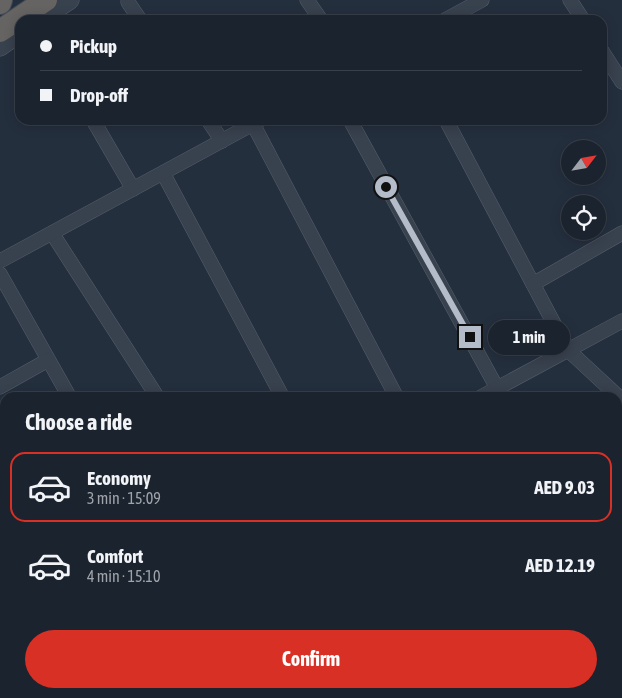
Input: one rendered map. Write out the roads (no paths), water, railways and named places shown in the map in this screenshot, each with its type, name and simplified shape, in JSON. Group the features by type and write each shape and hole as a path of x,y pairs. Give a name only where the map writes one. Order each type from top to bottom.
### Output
{"highway":[{"path":"29,15 46,0"},
{"path":"5,37 15,28"}],"street":[{"path":"48,15 70,0"},
{"path":"307,0 318,15"},
{"path":"454,15 482,0"},
{"path":"570,0 580,15"},
{"path":"128,2 137,15"},
{"path":"607,59 622,82"},
{"path":"96,125 134,188"},
{"path":"212,125 222,140"},
{"path":"0,261 250,125"},
{"path":"258,125 394,392"},
{"path":"353,125 497,388"},
{"path":"449,125 568,350 613,392"},
{"path":"162,173 280,392"},
{"path":"52,233 154,392"},
{"path":"533,284 622,233"},
{"path":"0,274 67,392"},
{"path":"490,392 622,321"},
{"path":"0,388 48,360"}]}
